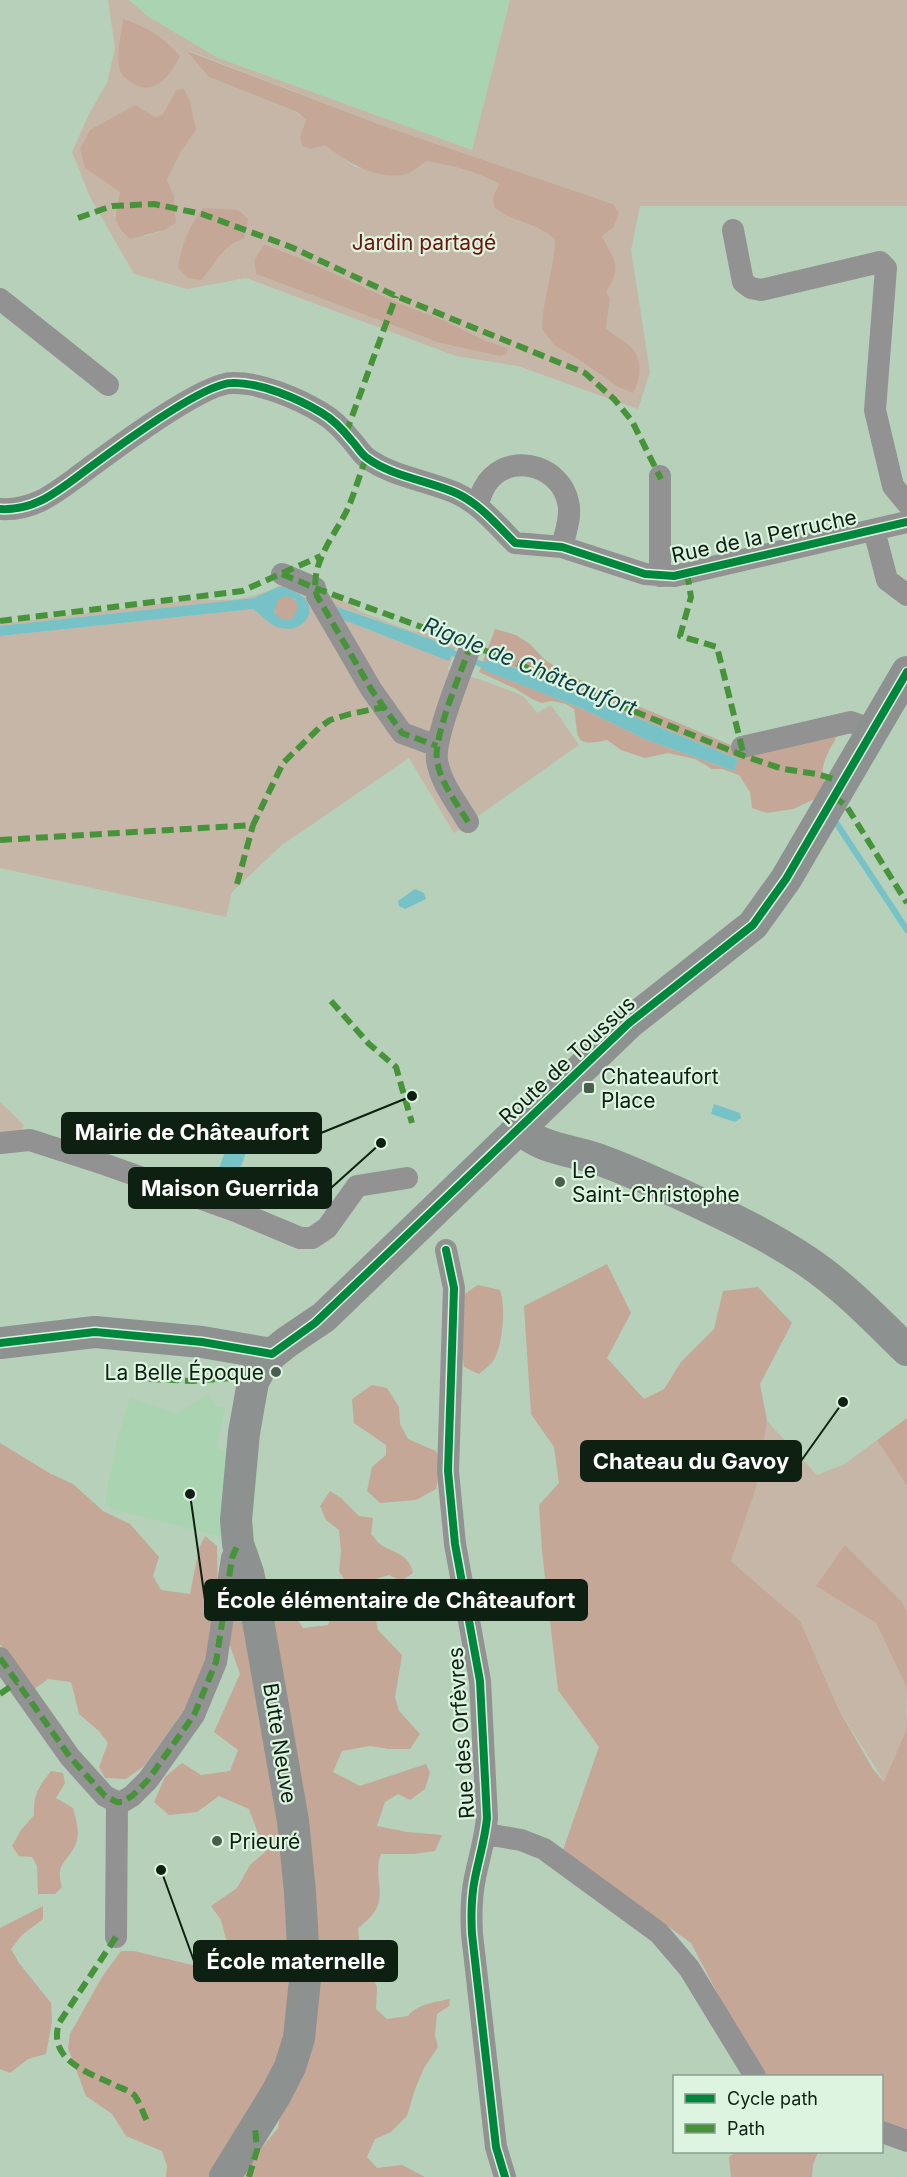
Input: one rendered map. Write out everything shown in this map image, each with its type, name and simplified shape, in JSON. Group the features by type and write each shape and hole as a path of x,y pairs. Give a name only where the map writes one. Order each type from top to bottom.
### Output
{"street":[{"path":"733,230 743,282 751,288 761,290 880,261 886,268 875,410 893,486 907,503"},
{"path":"0,299 108,385"},
{"name":"Rue de la Perruche","path":"0,509 12,510 32,506 47,499 111,452 195,396 217,386 232,383 251,385 295,399 325,414 346,432 366,458 381,466 457,494 477,506 515,543 562,547 645,574 674,576 907,522"},
{"path":"477,506 489,480 500,472 526,465 546,471 559,482 568,502 569,513 562,547"},
{"path":"660,476 660,576"},
{"path":"874,530 887,580 907,595"},
{"path":"282,574 316,592 371,689 402,734 437,746"},
{"path":"468,822 445,783 436,760 437,746 470,648"},
{"name":"Route de Toussus","path":"245,1427 253,1382 262,1365 272,1354 324,1317 629,1023 753,925 786,879 907,672"},
{"path":"742,747 851,722 873,730"},
{"path":"521,1129 527,1136 546,1144 603,1161 676,1192 775,1241 810,1263 836,1284 907,1350"},
{"path":"0,1143 30,1140 102,1163 237,1212 300,1238 312,1238 327,1228 357,1186 407,1178"},
{"name":"Rue des Orfèvres","path":"446,1250 454,1288 448,1471 455,1544 480,1682 487,1818 486,1834 474,1880 471,1911 472,1934 496,2147 505,2177"},
{"path":"0,1343 95,1332 202,1342 272,1354"},
{"name":"Butte Neuve","path":"225,2177 290,2067 299,2038 305,1980 293,1821 256,1609 248,1573 238,1544 236,1520 245,1427"},
{"path":"0,1658 70,1757 105,1796 117,1802 127,1800 143,1785 194,1715 216,1662 232,1558 238,1544"},
{"path":"116,1937 117,1802"},
{"path":"486,1834 521,1840 544,1849 659,1933 689,1968 753,2075"},
{"path":"883,2132 907,2141"}],"shaded area":[{"path":"129,0 510,0 472,150 218,58 147,16"},
{"path":"123,19 154,33 180,56 167,76 156,85 149,88 142,87 134,84 121,73 118,57"},
{"path":"187,51 381,125 613,204 619,213 614,227 602,236 616,269 606,292 610,298 606,328 636,353 639,376 633,393 618,387 555,346 542,330 555,240 549,234 494,207 493,197 499,184 473,172 427,161 406,174 392,176 381,174 351,163 325,145 311,149 303,146 300,137 306,120 297,112 209,77"},
{"path":"184,89 190,102 196,130 180,153 167,180 174,196 176,223 164,230 130,239 119,227 116,218 120,192 85,168 80,149 90,130 135,105 155,117 163,114 176,90"},
{"path":"203,208 238,210 248,219 244,239 224,251 201,280 188,278 178,268 186,236"},
{"path":"264,244 403,305 443,320 486,341 508,348 507,354 499,356 440,343 256,274 254,261"},
{"path":"286,596 291,597 297,603 297,613 291,619 286,620 281,619 275,613 274,608 275,603 281,597"},
{"path":"495,629 516,635 563,672 752,754 837,736 823,766 823,778 826,784 819,797 793,809 767,813 752,808 750,792 739,775 722,769 712,769 695,759 668,753 645,758 621,750 607,740 582,741 577,733 574,709 566,704 552,701 542,703 479,672","holes":["489,657 738,759 734,771 647,740 583,709 484,670"]},
{"path":"607,1264 631,1313 607,1358 644,1399 664,1389 681,1362 714,1329 723,1291 758,1287 792,1323 760,1384 767,1421 756,1488 731,1561 800,1621 839,1710 873,1769 884,1782 906,1731 907,1711 907,2129 883,2121 883,2075 766,2075 731,2019 691,1943 563,1850 599,1747 558,1690 539,1505 559,1483 554,1447 531,1414 524,1306"},
{"path":"478,1285 500,1290 503,1316 496,1354 492,1363 479,1374 464,1367 459,1317 462,1298"},
{"path":"372,1385 387,1388 399,1407 400,1424 408,1439 436,1451 441,1465 436,1489 416,1500 380,1503 367,1491 372,1467 386,1455 386,1445 354,1423 352,1399"},
{"path":"208,1394 216,1406 225,1408 216,1448 235,1453 223,1537 113,1509 105,1503 118,1436 130,1398 177,1414"},
{"path":"907,1418 907,1486 877,1440"},
{"path":"0,1443 51,1474 73,1484 103,1511 130,1524 159,1557 153,1576 161,1590 190,1594 199,1548 205,1536 217,1546 218,1609 206,1661 186,1707 144,1766 126,1779 105,1778 99,1767 108,1743 99,1731 79,1714 71,1682 48,1679 33,1690 0,1644"},
{"path":"330,1491 341,1498 359,1516 373,1518 371,1534 381,1545 405,1558 413,1573 401,1581 389,1575 349,1587 339,1571 341,1551 339,1530 326,1520 320,1506"},
{"path":"845,1545 902,1602 907,1611 907,1688 876,1623 816,1586"},
{"path":"243,1598 269,1728 293,1947 282,2065 216,2177 166,2177 167,2166 162,2151 126,2136 112,2114 86,2096 68,2048 70,2034 102,1977 121,1951 134,1951 192,1965 215,1965 227,1943 221,1920 211,1906 237,1888 250,1865 265,1852 249,1809 219,1796 197,1812 169,1815 154,1802 165,1777 182,1763 201,1775 230,1771 238,1750 214,1732 240,1674 229,1643 234,1603"},
{"path":"371,1598 378,1630 402,1655 395,1697 399,1711 420,1734 410,1749 370,1746 342,1751 333,1772 360,1786 426,1764 430,1773 425,1789 410,1800 398,1794 385,1802 377,1826 407,1832 442,1835 435,1851 414,1854 381,1854 378,1868 380,1890 378,1904 373,1914 358,1929 362,1965 373,1977 377,1987 376,2009 387,2019 408,2016 422,2006 450,1999 449,2006 437,2014 435,2035 438,2047 424,2068 407,2116 391,2132 375,2139 367,2157 377,2168 402,2165 425,2177 245,2177 247,2166 278,2128 284,2093 301,2055 265,1600 288,1604 303,1628 328,1625 337,1605"},
{"path":"51,1771 63,1773 65,1783 56,1798 73,1808 78,1834 73,1849 61,1867 62,1887 55,1894 38,1894 37,1866 32,1857 19,1856 12,1846 21,1830 34,1815 38,1791"},
{"path":"43,1906 43,1919 22,1935 11,1949 19,1963 51,2003 52,2022 46,2054 28,2059 10,2073 0,2069 0,1928"},
{"path":"735,2153 818,2153 812,2177 731,2177 729,2157"}],"green space":[{"name":"Jardin partagé","path":"108,0 129,0 147,16 218,58 472,150 510,0 907,0 907,206 640,206 631,250 650,372 638,409 518,366 456,356 246,278 187,289 134,274 90,197 72,152 89,114 107,83 115,48","holes":["123,20 171,74 121,39","189,51 381,125 613,204 619,213 614,227 602,236 615,263 614,275 606,292 610,298 606,328 614,337 632,348 633,392 618,387 555,346 542,331 555,240 548,232 533,226 493,197 499,184 473,172 427,161 404,175 355,167 325,144 311,149 300,137 306,120 296,112 209,77","176,90 196,130 180,153 167,180 174,196 176,223 164,230 145,236 114,216 120,192 155,117 163,114","237,210 244,239 231,244 221,252 206,275 224,211","264,244 403,305 443,320 486,341 508,348 499,356 440,343 256,274 254,261"]},
{"path":"279,586 285,586 294,588 311,599 329,600 331,596 350,604 359,611 411,631 426,633 442,639 456,647 448,669 519,694 537,713 551,705 579,745 454,833 409,758 282,845 232,892 226,917 0,868 0,636 253,609 270,623 283,628 303,596 298,592 278,587 254,598 0,626 0,624 201,599 222,600 250,597","holes":["343,608 425,637 449,660 361,627"]},
{"path":"0,1102 24,1125 20,1132 0,1132"},
{"path":"767,1421 817,1475 845,1464 877,1440 907,1486 907,1611 902,1602 817,1586 876,1623 907,1688 906,1731 885,1783 839,1710 800,1621 731,1561 756,1488"}],"water":[{"path":"278,587 286,588 302,596 308,603 307,618 295,628 285,629 275,626 253,609 0,636 0,626 254,598","holes":["287,596 295,599 298,608 292,619 282,619 274,611 278,599"]},
{"path":"335,606 454,649 449,661 344,620"},
{"path":"488,657 738,759 734,771 647,740 583,709 483,670"},
{"path":"415,889 424,893 426,899 405,909 399,906 398,901"},
{"path":"714,1104 740,1113 741,1118 735,1122 711,1114"},
{"path":"227,1146 246,1153 235,1182 217,1174"}],"waterway":[{"name":"Rigole de Châteaufort","path":"445,650 491,668"},
{"name":"Rigole de Châteaufort","path":"833,818 907,930"}],"marked path":[{"path":"78,218 112,206 154,204 202,214 291,247 396,296 585,373 614,399 632,421 661,479"},
{"path":"346,433 396,296"},
{"path":"366,458 349,506 320,561 315,584 317,596 371,689 402,733 437,746"},
{"path":"0,621 242,591 321,556"},
{"path":"687,573 691,597 680,636 717,647 744,756"},
{"path":"282,574 471,645 744,756 783,769 817,774 843,782"},
{"path":"468,822 442,777 437,760 437,749 449,703 471,645"},
{"path":"0,840 253,825 283,763 319,728 330,720 384,707"},
{"path":"834,796 847,807 907,903"},
{"path":"237,884 253,825"},
{"path":"331,1001 369,1044 396,1067 412,1123"},
{"path":"149,1379 193,1381 257,1376"},
{"path":"0,1658 70,1757 105,1796 122,1802 132,1796 148,1780 194,1715 216,1662 232,1558 238,1544"},
{"path":"0,1694 17,1682"},
{"path":"116,1937 59,2023 57,2036 59,2047 65,2057 74,2064 134,2095 147,2121"},
{"path":"249,2177 257,2150 255,2127"}],"cycle path":[{"path":"0,509 23,507 44,499 178,406 218,386 243,383 267,388 313,408 335,422 367,458 399,474 465,498 488,515 515,543 562,547 645,574 674,576 907,522"},
{"path":"0,1343 95,1332 202,1342 272,1354 315,1323 629,1023 753,925 786,879 907,672"},
{"path":"446,1250 454,1288 448,1471 455,1544 480,1681 487,1818 473,1892 472,1934 496,2147 505,2177"}],"place":[{"name":"Chateaufort Place","path":"589,1088"},
{"name":"Mairie de Châteaufort","path":"412,1096"},
{"name":"Maison Guerrida","path":"381,1143"},
{"name":"Le Saint-Christophe","path":"560,1182"},
{"name":"La Belle Époque","path":"276,1372"},
{"name":"Chateau du Gavoy","path":"843,1402"},
{"name":"École élémentaire de Châteaufort","path":"190,1494"},
{"name":"Prieuré","path":"217,1841"},
{"name":"École maternelle","path":"161,1870"}]}
